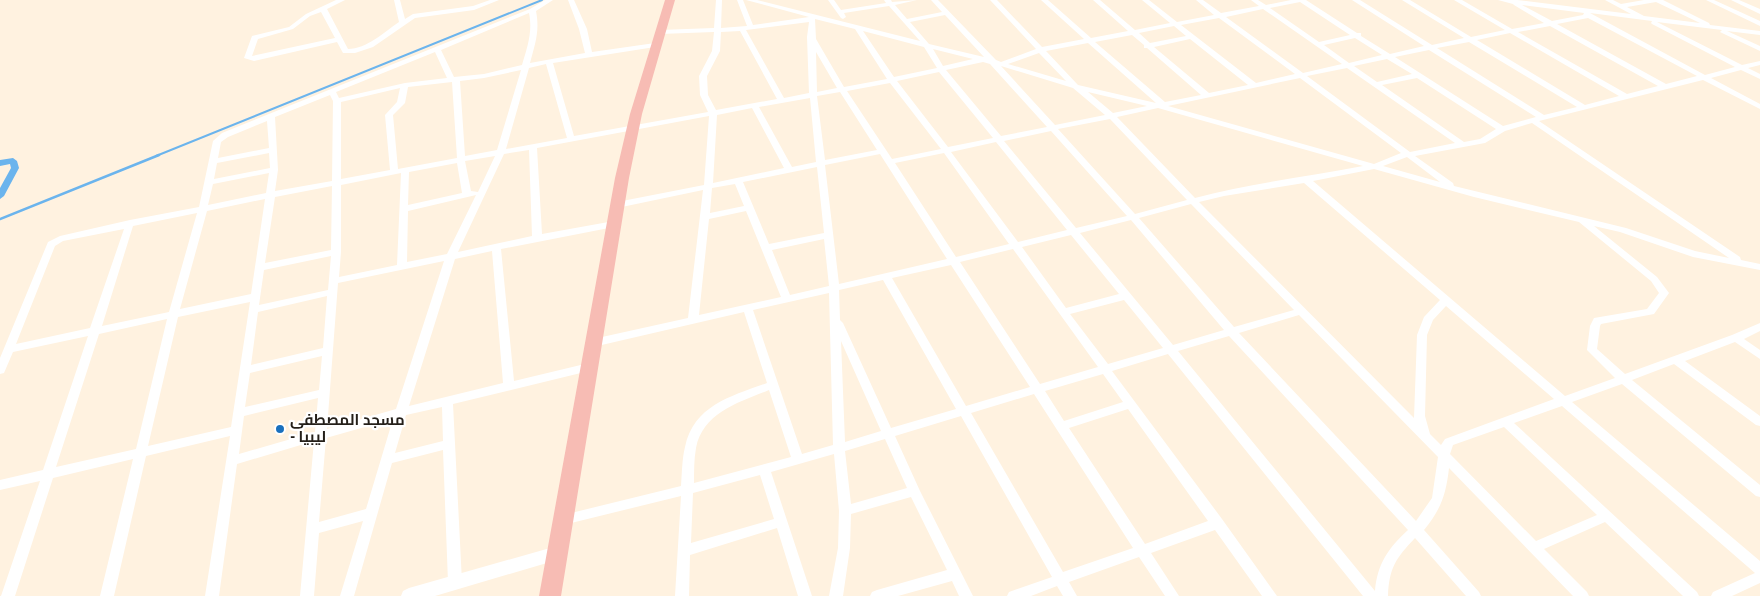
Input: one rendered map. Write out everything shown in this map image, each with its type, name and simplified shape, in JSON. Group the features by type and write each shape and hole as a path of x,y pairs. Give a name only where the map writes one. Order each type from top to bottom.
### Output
{"highway":[{"path":"550,596 617,204 633,127 657,39 670,0"}],"street":[{"path":"340,40 254,59 248,58 255,38 291,28 308,15 342,0"},
{"path":"397,0 402,22"},
{"path":"323,9 347,52 355,51 377,41 402,22 417,14 474,8 496,0"},
{"path":"106,596 173,315 203,208 217,140 532,10 550,0"},
{"path":"571,0 585,34 589,54"},
{"path":"693,321 708,186 713,113 704,95 703,86 705,70 716,51 719,0"},
{"path":"740,0 751,28"},
{"path":"749,0 926,44 1098,93 1160,106 1456,189 1624,230 1693,254 1740,261 1760,267"},
{"path":"831,1 843,0"},
{"path":"840,12 888,2 914,0"},
{"path":"934,0 993,62 1133,217 1231,331 1415,529 1474,596"},
{"path":"992,0 1074,85 1112,116 1194,202 1582,596"},
{"path":"1044,0 1160,106"},
{"path":"1096,0 1132,34 1208,96"},
{"path":"1145,0 1255,86"},
{"path":"1199,0 1456,189"},
{"path":"1254,0 1463,145"},
{"path":"0,370 6,348 51,244 60,239 270,195 841,88 993,62 1040,50 1132,34 1302,0 1502,129"},
{"path":"1355,0 1544,118"},
{"path":"1405,0 1585,108"},
{"path":"1457,0 1626,97"},
{"path":"1501,0 1760,33"},
{"path":"1558,0 1760,107"},
{"path":"1608,0 1760,77"},
{"path":"1621,6 1657,0 1760,49"},
{"path":"1710,0 1760,24"},
{"path":"1734,0 1760,12"},
{"path":"831,1 847,24"},
{"path":"1509,1 1665,87"},
{"path":"888,2 926,44 942,70 1371,596"},
{"path":"347,596 400,412 450,258 501,152 535,32 532,10"},
{"path":"905,21 947,13"},
{"path":"889,162 1208,96 1431,47 1588,16"},
{"path":"337,101 405,85 498,73 657,39 751,28 812,17"},
{"path":"812,17 813,94 834,288 839,447 846,511 844,548 836,596"},
{"path":"857,27 892,80 946,150 1270,596"},
{"path":"742,29 782,100"},
{"path":"1320,44 1358,35"},
{"path":"811,37 841,88 1172,596"},
{"path":"1147,46 1190,37"},
{"path":"437,49 454,80 461,160 468,194"},
{"path":"549,61 571,139"},
{"path":"593,343 953,261 1239,190 1306,180 1376,166 1409,155 1487,140 1502,129 1533,120 1760,63"},
{"path":"1377,84 1419,75"},
{"path":"394,172 389,115 401,102 405,85"},
{"path":"307,596 326,351 336,252 337,101 333,93"},
{"path":"754,105 789,170"},
{"path":"212,596 274,170 271,117"},
{"path":"1533,120 1740,261"},
{"path":"533,146 537,237"},
{"path":"213,161 274,149"},
{"path":"617,204 882,151"},
{"path":"209,182 274,170"},
{"path":"402,267 405,170"},
{"path":"738,180 787,299"},
{"path":"1306,180 1760,569"},
{"path":"404,209 482,192"},
{"path":"704,218 750,208"},
{"path":"1580,220 1654,278 1664,293 1650,312 1595,323 1592,350 1622,378 1760,492"},
{"path":"8,596 93,331 130,223"},
{"path":"6,348 173,315 255,303 333,286 402,267 450,258 537,237 614,224"},
{"path":"766,248 829,235"},
{"path":"496,247 509,385"},
{"path":"261,267 336,252"},
{"path":"886,276 1070,596"},
{"path":"1063,312 1125,296"},
{"path":"1425,436 1419,416 1422,335 1425,323 1431,312 1446,300"},
{"path":"748,308 798,460"},
{"path":"563,520 687,490 798,460 962,409 1301,311"},
{"path":"835,317 914,491 966,596"},
{"path":"1381,596 1384,566 1390,556 1434,507 1440,493 1445,450 1449,442 1736,338 1760,327"},
{"path":"1736,338 1760,355"},
{"path":"245,370 326,351"},
{"path":"1676,360 1760,422"},
{"path":"232,460 400,412 589,367"},
{"path":"682,596 690,448 694,435 705,418 723,404 772,385"},
{"path":"239,413 323,394"},
{"path":"447,400 454,582"},
{"path":"1061,426 1130,404"},
{"path":"1505,421 1692,596"},
{"path":"0,485 236,430"},
{"path":"387,460 449,444"},
{"path":"764,468 805,596"},
{"path":"846,511 914,491"},
{"path":"313,529 372,513"},
{"path":"1535,547 1607,516"},
{"path":"684,550 781,522"},
{"path":"1014,596 1218,523"},
{"path":"409,596 557,553"},
{"path":"877,596 955,574"},
{"path":"1718,596 1760,577"}],"waterway":[{"path":"156,156 542,0"},
{"path":"0,219 159,155"},
{"path":"0,163 13,161 15,168 0,196"}],"place":[{"name":"مسجد المصطفى - ليبيا","path":"280,429"}]}
